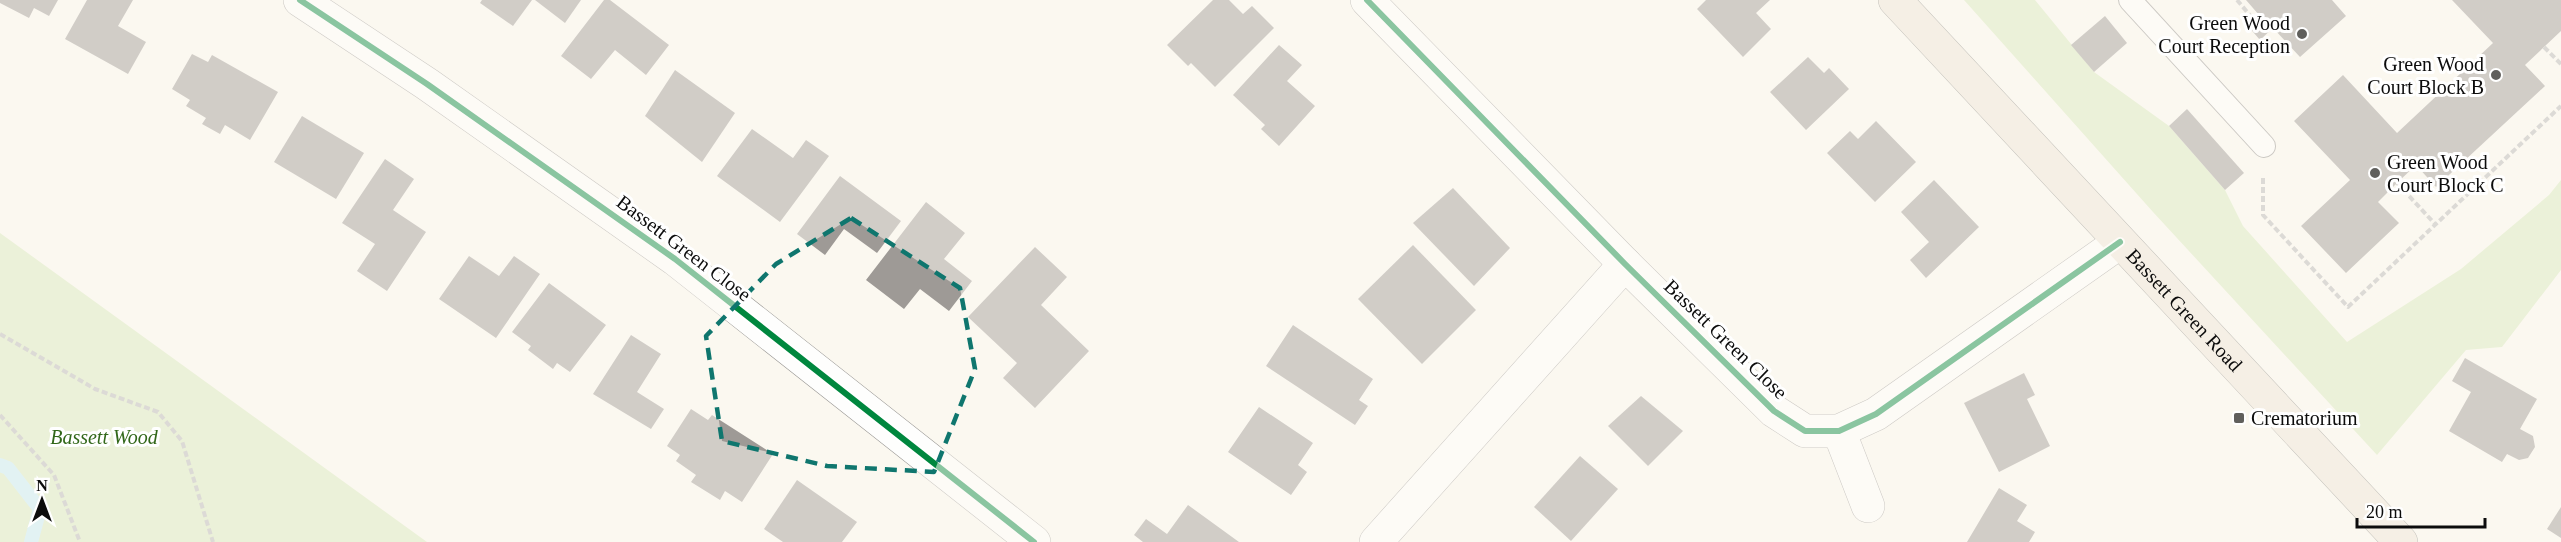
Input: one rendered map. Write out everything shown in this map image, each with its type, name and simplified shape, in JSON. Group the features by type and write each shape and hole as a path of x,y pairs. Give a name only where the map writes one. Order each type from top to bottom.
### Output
{"main road":[{"name":"Bassett Green Road","path":"1895,0 2401,542"}],"street":[{"name":"Bassett Green Close","path":"300,0 427,84 675,259 1034,542"},
{"name":"Bassett Green Close","path":"1367,0 1625,264 1774,411 1806,431 1839,431 1876,414 2120,242"},
{"path":"1376,542 1625,264"},
{"path":"1839,431 1868,506"}],"lane":[{"path":"2130,0 2264,146"}],"path":[{"path":"2236,0 2254,20"},
{"path":"2544,47 2561,64"},
{"path":"2264,146 2263,215 2348,307 2561,106"},
{"path":"2397,183 2436,225"},
{"path":"0,334 95,389 158,412 182,441 213,542"},
{"path":"0,415 54,475 80,542"}],"highlighted area":[{"path":"851,218 960,288 975,369 934,472 827,466 722,441 706,336 776,264"}],"green space":[{"path":"1964,0 2035,0 2094,72 2169,126 2225,190 2243,226 2347,342 2461,269 2549,195 2561,180 2561,270 2502,347 2466,350 2377,455 2153,212"},
{"name":"Bassett Wood","path":"0,233 427,542 0,542"}],"building":[{"path":"0,0 58,0 49,16 34,8 29,18 0,3"},
{"path":"87,0 133,0 118,26 146,42 128,74 65,39"},
{"path":"482,0 532,0 513,26 480,3"},
{"path":"535,0 581,0 565,23"},
{"path":"604,0 610,0 669,45 646,75 615,50 591,79 561,56"},
{"path":"1213,0 1229,0 1243,14 1252,6 1274,28 1215,87 1191,63 1188,66 1167,45"},
{"path":"1706,0 1770,0 1756,13 1771,29 1743,57 1697,9"},
{"name":"Green Wood Court Reception","path":"2246,0 2332,0 2346,16 2300,57 2273,28 2260,40 2247,25 2259,15"},
{"name":"Green Wood Court Block C","path":"2452,0 2561,0 2561,31 2525,65 2545,86 2436,187 2416,165 2378,202 2399,223 2346,273 2301,226 2350,180 2294,121 2343,75 2397,133 2493,43"},
{"path":"2105,16 2127,43 2094,72 2071,45"},
{"path":"1279,45 1302,65 1287,81 1315,106 1279,146 1261,129 1265,125 1233,95"},
{"path":"192,54 208,62 212,55 278,92 250,140 225,125 220,134 202,124 206,118 186,106 190,100 172,89"},
{"path":"1808,57 1824,73 1829,68 1849,89 1806,130 1770,92"},
{"path":"675,70 735,113 702,162 645,116"},
{"path":"2187,109 2244,173 2225,190 2169,126"},
{"path":"302,116 364,153 336,199 274,162"},
{"path":"1876,121 1916,162 1875,202 1827,153 1850,131 1858,139"},
{"path":"752,129 793,158 806,140 829,156 780,222 717,176"},
{"path":"385,159 414,179 393,210 426,232 387,291 357,271 375,244 342,223"},
{"path":"840,176 901,221 877,253 844,229 825,255 797,234"},
{"path":"1934,180 1979,227 1926,278 1910,260 1929,242 1901,212"},
{"path":"1453,188 1510,248 1474,286 1413,223"},
{"path":"926,202 965,233 944,259 972,281 949,311 920,289 904,309 866,280"},
{"path":"1413,245 1476,310 1422,364 1358,299"},
{"path":"1035,247 1067,277 1041,305 1089,351 1035,408 1003,378 1017,363 968,317"},
{"path":"469,256 499,276 514,256 540,274 496,338 439,299"},
{"path":"549,283 606,325 570,372 557,363 553,369 528,350 531,346 512,332"},
{"path":"1293,325 1373,379 1359,400 1368,406 1355,425 1266,366"},
{"path":"631,335 661,354 637,392 664,409 651,429 593,394"},
{"path":"2465,358 2537,399 2520,429 2533,436 2535,447 2528,458 2519,460 2507,454 2502,462 2449,431 2471,392 2452,381"},
{"path":"2024,373 2035,395 2027,399 2050,446 1999,472 1964,403"},
{"path":"1641,396 1683,431 1648,466 1608,426"},
{"path":"1259,407 1313,443 1298,465 1307,472 1291,495 1228,452"},
{"path":"691,409 708,420 712,415 773,454 742,502 725,491 720,500 691,482 696,475 676,461 680,455 667,446"},
{"path":"1580,456 1618,489 1571,541 1534,507"},
{"path":"797,480 857,522 842,542 783,542 764,529"},
{"path":"1999,488 2027,505 2017,521 2035,532 2029,542 1967,542"},
{"path":"1188,505 1239,542 1143,542 1134,535 1146,519 1167,534"},
{"path":"2561,507 2561,538 2547,529"}],"waterway":[{"path":"0,465 8,468 40,509 31,542"}],"cycle path":[{"path":"300,0 427,84 675,259 1034,542"},
{"path":"1367,0 1625,264 1774,411 1805,431 1839,431 1876,414 2120,242"}],"place":[{"name":"Green Wood Court Reception","path":"2302,34"},
{"name":"Green Wood Court Block B","path":"2496,75"},
{"name":"Green Wood Court Block C","path":"2375,173"},
{"name":"Crematorium","path":"2239,418"}]}
